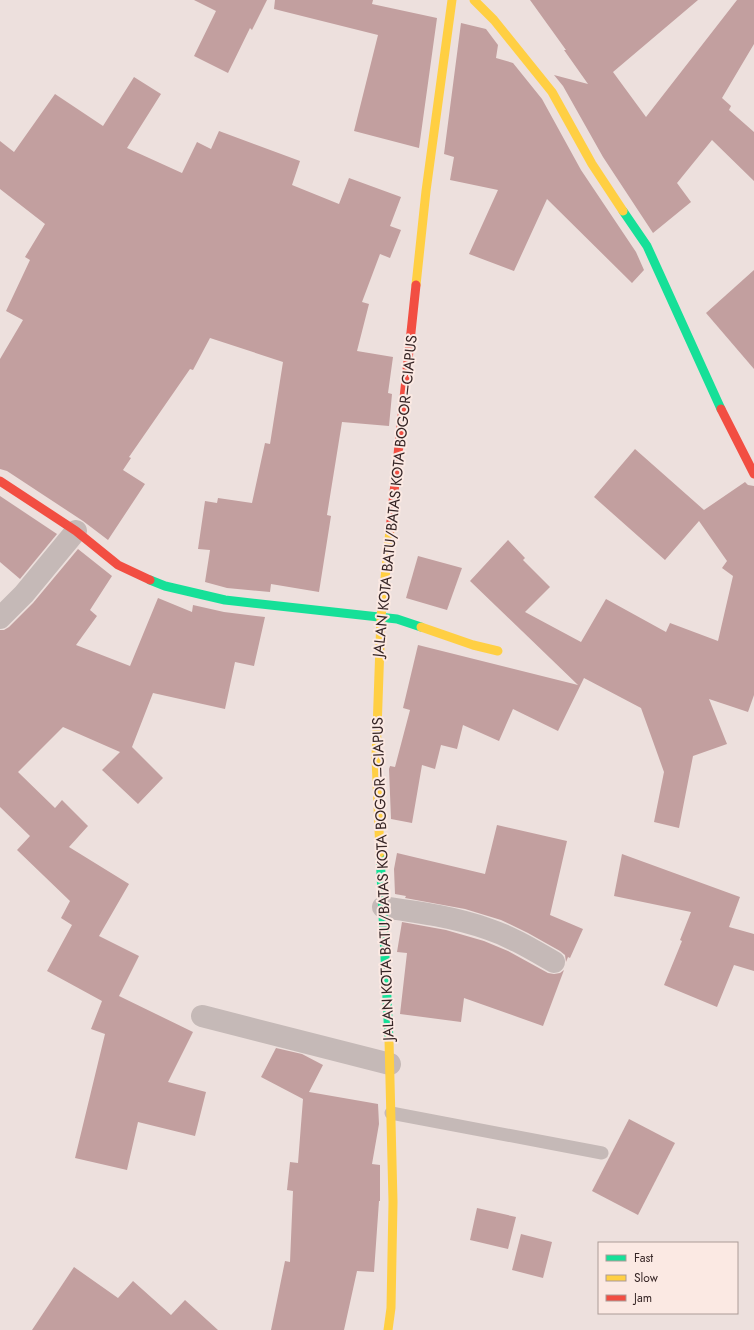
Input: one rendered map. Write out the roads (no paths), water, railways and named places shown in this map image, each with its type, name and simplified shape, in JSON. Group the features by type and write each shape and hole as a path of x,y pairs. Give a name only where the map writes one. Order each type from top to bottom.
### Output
{"main road":[{"name":"JALAN KOTA BATU/BATAS KOTA BOGOR–CIAPUS","path":"388,1330 391,1308 393,1202 390,1064 376,758 381,618 426,191 452,0"},
{"path":"474,0 494,20 552,92 592,164 648,246 724,416 754,474"},
{"path":"0,481 76,531 118,565 165,586 225,600 397,619 473,645 498,651"}],"street":[{"path":"0,618 24,594 76,531"},
{"path":"383,907 426,913 489,929 521,943 554,962"},
{"path":"202,1016 390,1064"}],"lane":[{"path":"391,1113 602,1153"}]}
